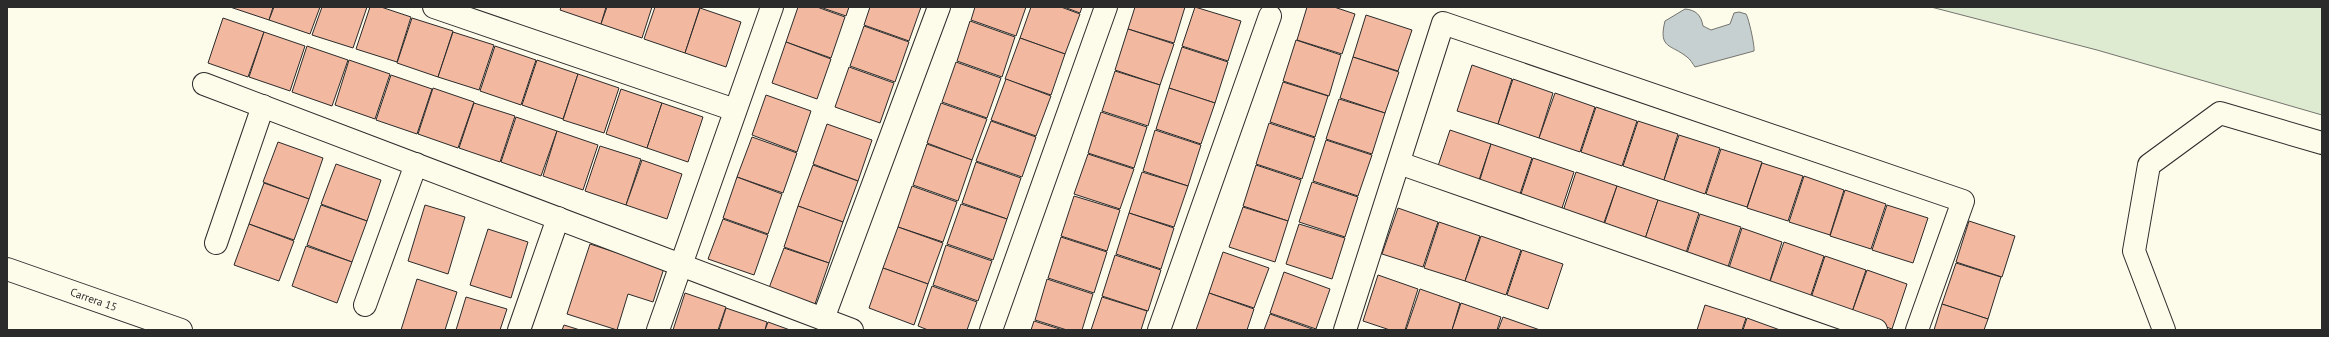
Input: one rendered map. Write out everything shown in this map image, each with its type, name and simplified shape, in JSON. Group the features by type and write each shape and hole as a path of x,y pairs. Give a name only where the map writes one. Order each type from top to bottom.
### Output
{"street":[{"path":"434,7 735,110"},
{"path":"658,330 772,7"},
{"path":"823,319 939,7"},
{"path":"991,330 1106,7"},
{"path":"1159,330 1270,16"},
{"path":"1351,328 1398,163 1443,23 1963,201 1917,330"},
{"path":"204,84 852,330"},
{"path":"216,243 263,106"},
{"path":"2164,330 2134,251 2148,165 2220,113 2322,143"},
{"path":"1398,163 1876,330"},
{"path":"365,305 416,164"},
{"path":"519,330 558,218"},
{"name":"Carrera 15","path":"7,269 181,330"}],"green space":[{"path":"1931,7 2322,7 2322,115 2097,50"}],"shaded area":[{"path":"1685,9 1695,12 1701,19 1703,26 1711,30 1730,24 1734,13 1739,12 1746,14 1752,33 1754,51 1695,67 1688,58 1667,45 1663,37 1665,21"}],"building":[{"path":"230,7 273,7 269,20"},
{"path":"274,7 320,7 310,34 269,20"},
{"path":"322,7 367,7 353,48 312,35"},
{"path":"370,7 381,7 411,17 397,62 356,49"},
{"path":"561,7 606,7 601,24 560,10"},
{"path":"607,7 652,7 642,38 601,24"},
{"path":"655,7 700,7 685,53 644,39"},
{"path":"798,7 817,7 845,17 831,58 786,42"},
{"path":"820,7 849,7 846,16"},
{"path":"870,7 921,7 909,41 864,25"},
{"path":"975,7 1026,7 1016,36 971,20"},
{"path":"1031,7 1061,7 1080,14 1065,54 1020,38"},
{"path":"1064,7 1082,7 1080,13"},
{"path":"1135,7 1185,7 1174,43 1128,29"},
{"path":"1195,7 1241,21 1228,61 1182,46"},
{"path":"1307,7 1334,7 1355,14 1342,54 1297,40"},
{"path":"700,8 741,22 726,67 685,53"},
{"path":"1366,15 1412,30 1398,71 1353,57"},
{"path":"223,18 264,32 248,77 208,63"},
{"path":"412,18 453,31 438,77 397,63"},
{"path":"970,21 1015,37 1002,77 957,61"},
{"path":"864,26 909,42 895,82 850,66"},
{"path":"1128,29 1174,44 1160,85 1115,70"},
{"path":"264,32 305,46 290,91 249,77"},
{"path":"453,32 494,45 479,90 438,77"},
{"path":"1020,38 1065,54 1051,95 1005,79"},
{"path":"1296,40 1341,55 1329,96 1283,81"},
{"path":"786,42 831,59 817,99 772,83"},
{"path":"307,46 348,60 332,106 292,92"},
{"path":"495,46 536,60 521,105 480,91"},
{"path":"1182,47 1228,62 1215,103 1169,88"},
{"path":"1353,57 1399,72 1385,113 1340,98"},
{"path":"349,60 390,74 375,119 335,105"},
{"path":"537,60 578,74 563,119 522,105"},
{"path":"956,62 1001,78 987,118 942,102"},
{"path":"1472,65 1512,79 1498,124 1457,111"},
{"path":"849,67 894,83 880,123 835,107"},
{"path":"1115,71 1160,85 1148,126 1102,111"},
{"path":"578,74 619,88 604,133 563,120"},
{"path":"391,75 432,89 417,134 376,120"},
{"path":"1006,79 1051,96 1036,136 991,120"},
{"path":"1513,79 1553,93 1539,138 1498,124"},
{"path":"1283,82 1328,96 1315,137 1270,122"},
{"path":"433,88 474,102 458,148 418,134"},
{"path":"1169,88 1215,103 1201,144 1156,129"},
{"path":"621,89 662,103 647,148 606,134"},
{"path":"1555,93 1595,107 1580,152 1539,138"},
{"path":"766,95 811,111 797,152 752,135"},
{"path":"1339,99 1385,113 1372,154 1326,139"},
{"path":"474,103 515,116 500,162 459,148"},
{"path":"662,103 703,117 688,162 647,148"},
{"path":"941,103 987,119 972,160 927,143"},
{"path":"1596,107 1637,121 1622,166 1581,152"},
{"path":"1101,112 1147,127 1134,168 1088,153"},
{"path":"516,117 557,131 541,176 501,162"},
{"path":"991,121 1036,137 1022,177 976,161"},
{"path":"1638,121 1678,134 1664,180 1623,166"},
{"path":"1269,123 1315,138 1302,179 1256,164"},
{"path":"827,124 872,140 858,181 813,164"},
{"path":"1155,130 1201,145 1188,186 1143,171"},
{"path":"1450,130 1491,144 1476,189 1435,175"},
{"path":"557,131 598,145 583,190 543,176"},
{"path":"1679,135 1720,148 1705,194 1664,180"},
{"path":"752,137 797,153 783,193 737,177"},
{"path":"1326,140 1372,155 1358,196 1313,181"},
{"path":"278,142 323,158 309,199 263,182"},
{"path":"927,144 972,160 958,201 913,185"},
{"path":"1491,144 1532,158 1517,203 1477,189"},
{"path":"600,146 641,159 626,205 585,191"},
{"path":"1721,149 1762,162 1747,207 1706,194"},
{"path":"1088,154 1134,169 1120,209 1074,194"},
{"path":"1533,158 1574,172 1559,217 1518,203"},
{"path":"642,160 682,174 667,219 626,205"},
{"path":"976,162 1021,178 1007,219 962,203"},
{"path":"1762,163 1803,176 1788,221 1747,208"},
{"path":"336,164 381,180 367,221 321,204"},
{"path":"813,165 858,181 843,222 798,206"},
{"path":"1256,165 1301,180 1288,221 1243,206"},
{"path":"1142,172 1188,186 1174,227 1129,213"},
{"path":"1576,172 1617,186 1601,231 1561,217"},
{"path":"1804,176 1844,190 1830,235 1789,222"},
{"path":"737,177 782,194 768,234 723,218"},
{"path":"1312,182 1358,197 1345,237 1299,222"},
{"path":"264,183 309,199 294,240 249,224"},
{"path":"912,186 957,202 943,242 898,227"},
{"path":"1617,186 1658,200 1643,245 1602,231"},
{"path":"1845,190 1886,204 1871,249 1830,236"},
{"path":"1074,196 1120,210 1107,251 1061,236"},
{"path":"1658,200 1699,213 1684,259 1643,245"},
{"path":"961,204 1007,219 993,260 947,244"},
{"path":"321,205 367,221 352,262 307,245"},
{"path":"425,205 465,217 448,274 408,261"},
{"path":"1887,205 1928,218 1913,263 1872,250"},
{"path":"798,206 843,222 829,263 784,247"},
{"path":"1243,207 1288,221 1275,262 1229,247"},
{"path":"1398,208 1438,222 1423,267 1382,254"},
{"path":"1129,213 1174,228 1161,269 1116,254"},
{"path":"1700,214 1741,227 1726,273 1685,259"},
{"path":"723,219 768,235 754,275 708,259"},
{"path":"1969,221 2015,236 2002,277 1956,262"},
{"path":"1439,222 1480,236 1465,281 1424,268"},
{"path":"249,224 294,241 279,281 234,265"},
{"path":"1299,224 1345,238 1332,279 1286,264"},
{"path":"898,227 943,243 928,284 883,268"},
{"path":"1742,228 1782,242 1768,287 1727,274"},
{"path":"488,229 528,242 511,298 470,285"},
{"path":"1481,236 1521,250 1506,295 1465,281"},
{"path":"1061,237 1107,252 1094,293 1048,278"},
{"path":"1784,242 1824,256 1809,301 1768,287"},
{"path":"590,244 664,268 653,302 628,294 617,330 567,314"},
{"path":"946,245 992,261 978,301 933,285"},
{"path":"306,246 352,262 337,303 292,286"},
{"path":"784,248 829,263 815,304 769,288"},
{"path":"1522,250 1563,264 1548,309 1507,295"},
{"path":"1223,252 1269,268 1254,308 1209,293"},
{"path":"1115,255 1161,270 1148,311 1102,296"},
{"path":"1825,256 1866,270 1851,315 1810,301"},
{"path":"1956,263 2001,277 1988,319 1942,304"},
{"path":"883,268 928,284 914,325 869,308"},
{"path":"1867,270 1907,284 1892,329 1851,315"},
{"path":"1284,272 1330,289 1316,329 1270,313"},
{"path":"1378,275 1418,289 1405,330 1390,330 1363,321"},
{"path":"417,279 457,292 445,330 401,330"},
{"path":"1047,279 1093,294 1082,330 1067,330 1035,320"},
{"path":"932,286 977,302 967,330 928,330 918,326"},
{"path":"1420,289 1460,303 1452,330 1406,330"},
{"path":"685,293 726,307 718,330 673,330"},
{"path":"1209,293 1254,309 1247,330 1196,330"},
{"path":"466,297 507,309 500,330 456,330"},
{"path":"1102,297 1147,311 1141,330 1091,330"},
{"path":"1461,303 1501,317 1497,330 1452,330"},
{"path":"1942,304 1988,319 1984,330 1934,330"},
{"path":"1705,305 1746,318 1742,330 1697,330"},
{"path":"726,308 767,322 765,330 719,330"},
{"path":"1270,314 1315,330 1264,330"},
{"path":"1503,317 1540,330 1498,330"},
{"path":"1747,318 1780,330 1743,330"},
{"path":"1034,321 1063,330 1031,330"},
{"path":"768,322 790,330 765,330"},
{"path":"564,325 580,330 562,330"}]}
